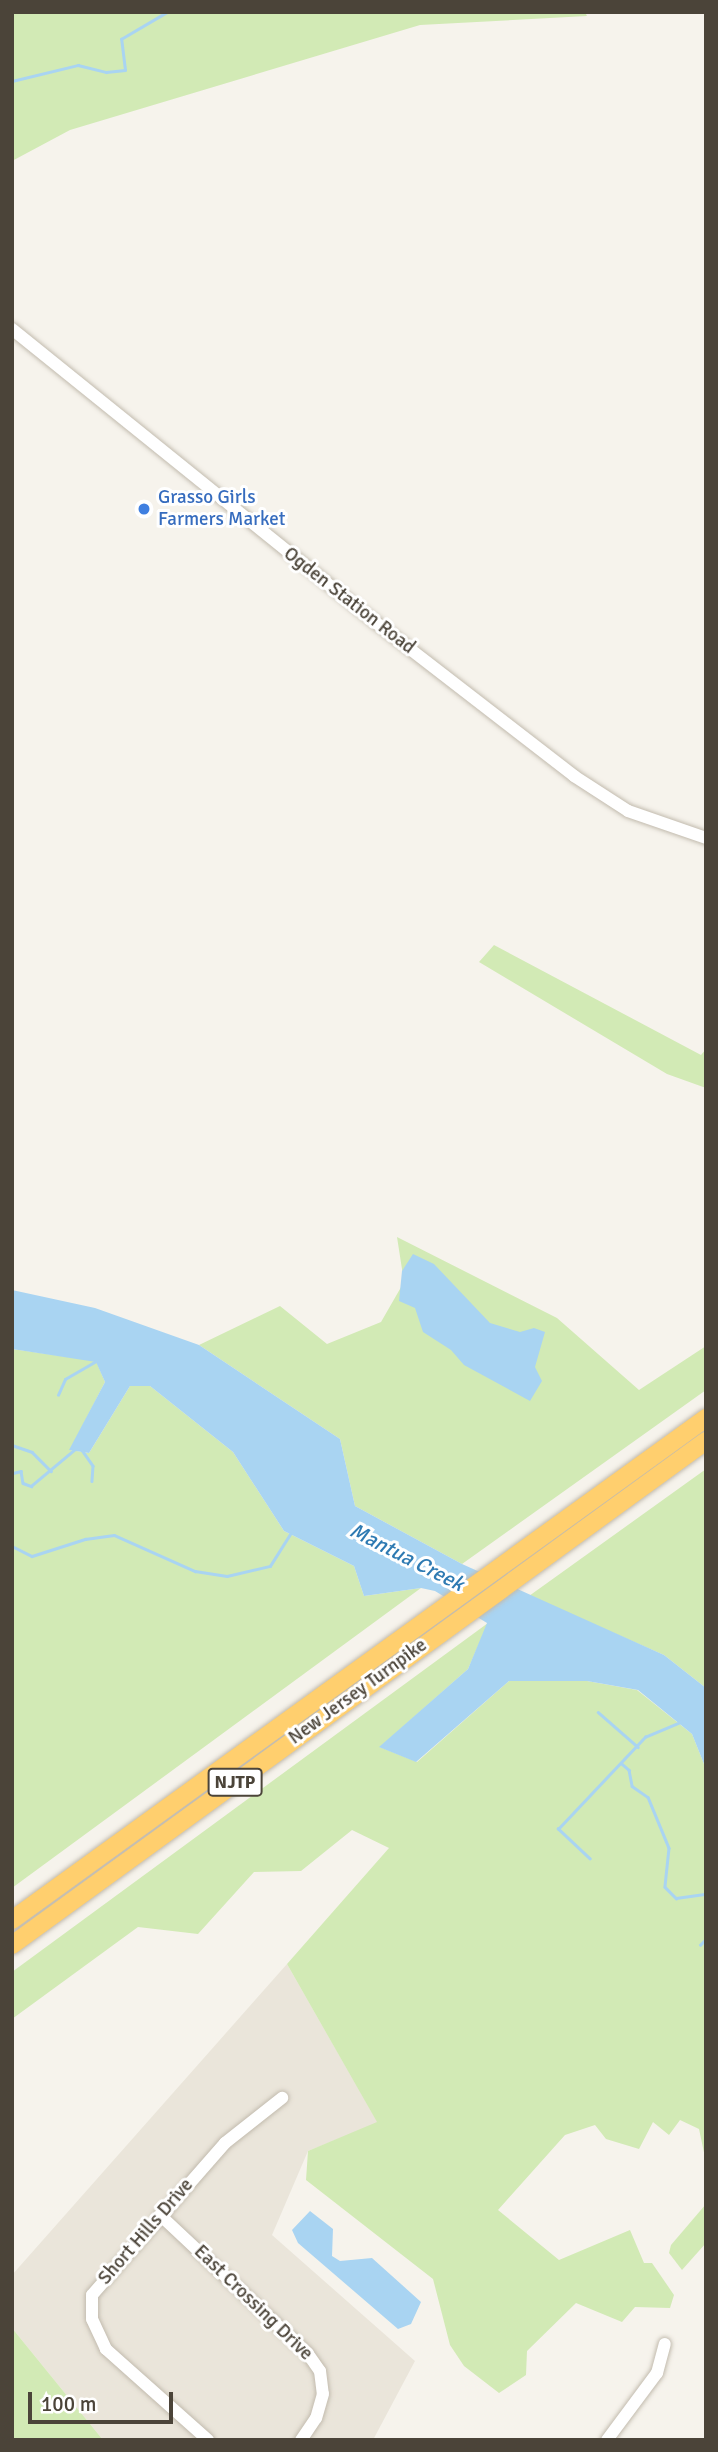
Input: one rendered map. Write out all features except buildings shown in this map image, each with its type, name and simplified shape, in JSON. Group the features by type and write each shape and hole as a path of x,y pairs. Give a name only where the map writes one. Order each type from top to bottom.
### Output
{"highway":[{"name":"New Jersey Turnpike","path":"12,1920 438,1609 706,1418"},
{"name":"New Jersey Turnpike","path":"12,1945 521,1572 706,1441"}],"street":[{"name":"Ogden Station Road","path":"12,329 374,622 574,776 628,811 706,838"},
{"name":"Short Hills Drive","path":"208,2440 106,2350 92,2319 92,2295 106,2275 225,2143 282,2098"},
{"name":"East Crossing Drive","path":"160,2216 308,2354 320,2371 323,2394 316,2418 301,2440"},
{"path":"607,2440 657,2373 665,2344"}],"shaded area":[{"path":"287,1964 378,2123 308,2151 272,2235 415,2361 373,2440 103,2440 12,2328 12,2275"}],"green space":[{"path":"12,12 585,12 587,16 420,25 70,130 12,161"},
{"path":"494,945 701,1055 706,1049 706,1088 667,1074 479,962"},
{"path":"397,1237 557,1318 639,1390 706,1346 706,1390 462,1564 355,1506 340,1439 199,1345 280,1306 327,1344 381,1322 404,1282"},
{"path":"12,1349 96,1361 105,1382 70,1450 89,1453 130,1386 150,1386 233,1452 284,1531 354,1566 364,1596 421,1588 12,1888"},
{"path":"706,1469 706,1688 664,1655 529,1596"},
{"path":"488,1623 468,1669 380,1747 417,1762 509,1681 587,1681 637,1690 692,1734 706,1769 706,2162 699,2129 680,2120 669,2135 653,2122 639,2149 606,2139 595,2125 565,2135 498,2210 559,2260 630,2230 644,2263 652,2263 674,2295 670,2308 635,2307 622,2322 576,2303 527,2351 526,2375 499,2393 464,2366 450,2345 433,2279 306,2180 308,2151 377,2122 287,1964 389,1848 352,1830 301,1871 254,1872 198,1934 138,1927 12,2019 12,1972"},
{"path":"706,2204 706,2243 682,2270 669,2253 671,2245"},
{"path":"12,2328 103,2440 12,2440"}],"water":[{"path":"413,1254 434,1264 490,1323 520,1332 534,1328 545,1332 535,1367 542,1381 530,1401 464,1365 451,1350 423,1332 415,1308 399,1301 402,1271"},
{"name":"Mantua Creek","path":"12,1290 95,1308 199,1345 340,1439 355,1506 462,1564 664,1655 706,1688 706,1769 692,1734 638,1690 587,1681 509,1681 416,1762 379,1747 468,1669 487,1623 435,1591 421,1588 364,1596 354,1566 284,1531 233,1452 150,1386 130,1386 89,1453 69,1450 105,1382 96,1362 12,1349"},
{"path":"310,2211 333,2229 332,2256 340,2261 372,2258 421,2302 411,2324 398,2329 298,2243 292,2230"}],"waterway":[{"path":"12,81 78,65 106,72 125,70 121,39 167,12"},
{"path":"58,1395 65,1379 98,1360"},
{"path":"12,1445 32,1452 51,1471"},
{"path":"13,1473 21,1471 23,1483 31,1486 74,1450"},
{"path":"82,1450 93,1466 92,1481"},
{"path":"12,1546 32,1556 85,1539 114,1535 195,1571 227,1576 270,1566 292,1531"},
{"path":"598,1712 638,1747"},
{"path":"590,1859 558,1829 645,1737 681,1722"},
{"path":"621,1763 629,1770 632,1786 648,1797 669,1848 665,1887 676,1898 706,1894"},
{"path":"700,1945 706,1939"}],"place":[{"name":"Grasso Girls Farmers Market","path":"144,509"}]}
